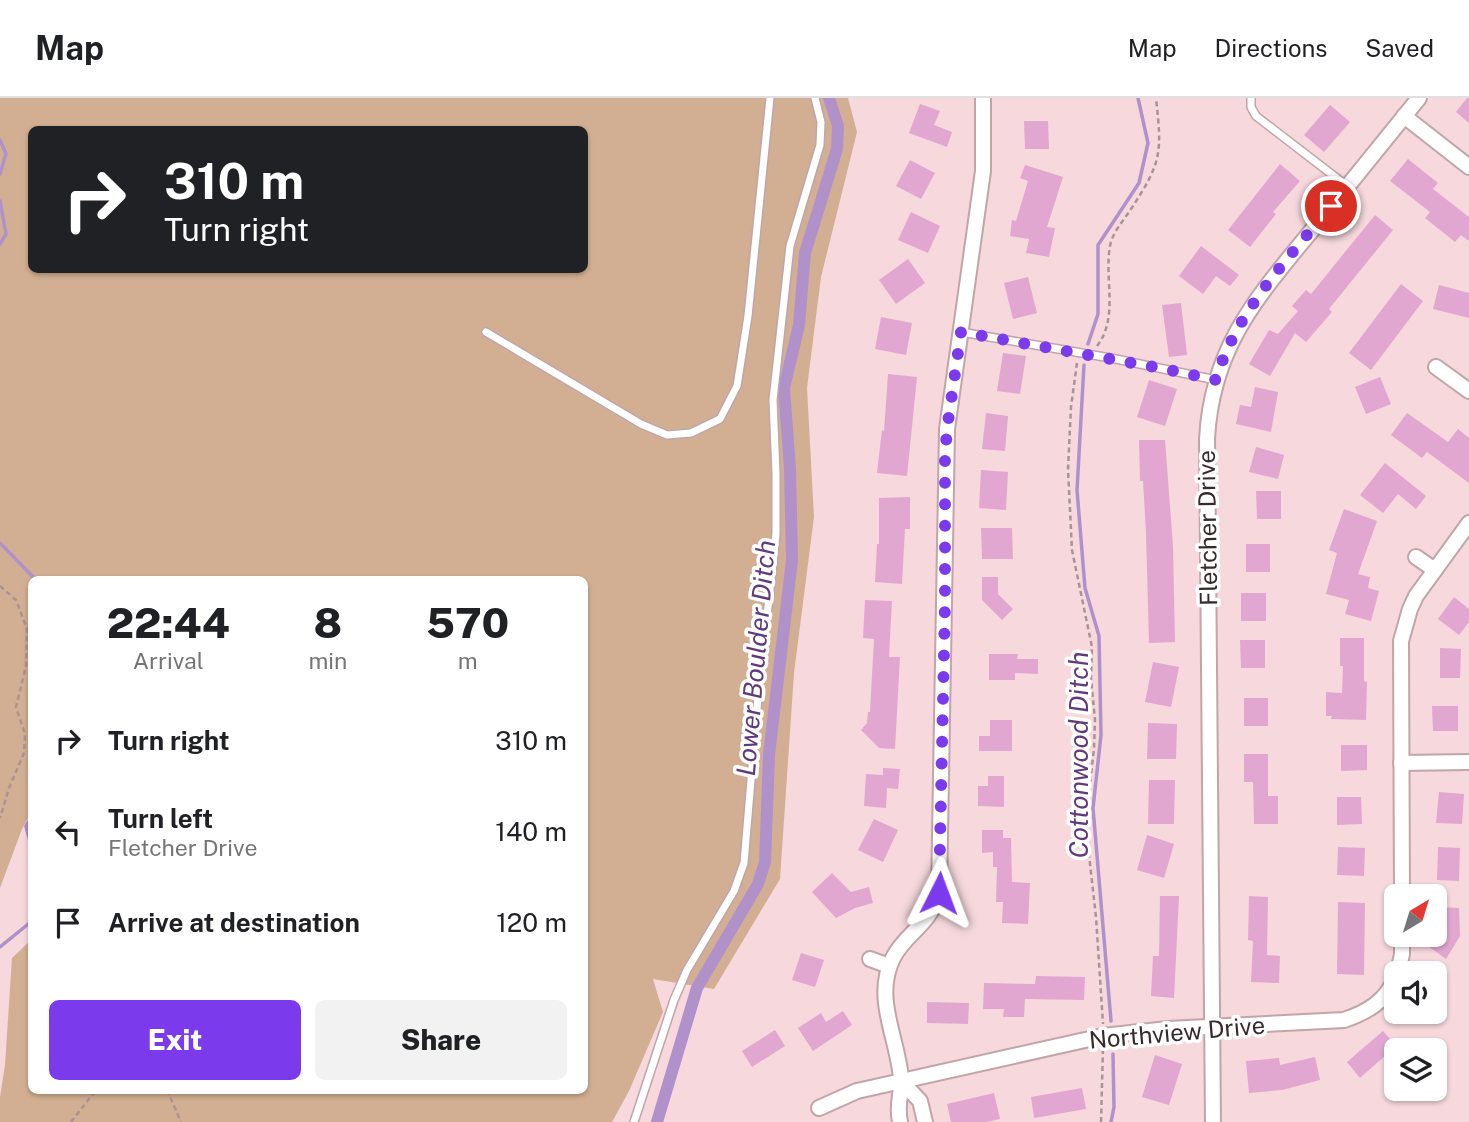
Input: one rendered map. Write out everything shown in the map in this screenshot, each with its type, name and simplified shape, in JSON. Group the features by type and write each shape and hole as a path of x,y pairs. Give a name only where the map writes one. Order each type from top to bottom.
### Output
{"street":[{"path":"900,1122 897,1108 901,1081 885,997 889,967 901,946 929,916 939,893 945,458 983,171 983,98"},
{"name":"Fletcher Drive","path":"1213,1122 1207,439 1211,398 1226,352 1249,311 1419,98"},
{"path":"1404,116 1469,167"},
{"path":"1436,367 1469,391"},
{"path":"1402,884 1401,641 1409,609 1469,523"},
{"path":"1416,557 1435,570"},
{"path":"1401,764 1469,762"},
{"path":"870,959 889,967"},
{"name":"Northview Drive","path":"819,1108 857,1091 1103,1036 1168,1029 1344,1020 1359,1016 1384,996"},
{"path":"901,1081 920,1101 925,1122"}],"lane":[{"path":"486,332 641,424 667,435 691,433 720,418 737,386 748,316 770,98"},
{"path":"634,1122 674,1000 687,971 734,891 744,863 758,697 776,534 773,400 789,246 820,145 821,122 815,98"},
{"path":"1251,98 1251,107 1256,116 1348,186"},
{"path":"961,332 1216,380"}],"path":[{"path":"1096,347 1102,340 1107,324 1110,243 1157,166 1159,131 1156,98"},
{"path":"1077,360 1071,407 1068,469 1072,550 1092,647 1095,730 1087,803 1103,1036 1101,1122"},
{"path":"0,586 16,600 27,629 26,666 16,707 25,734 24,753 0,818"},
{"path":"71,1122 93,1094"},
{"path":"169,1094 181,1122"}],"shaded area":[{"path":"0,98 848,98 857,132 821,277 807,388 814,517 794,673 780,879 714,989 653,979 663,1012 629,1091 612,1122 0,1122 12,958 28,943 28,1094 588,1094 588,576 28,576 28,818 0,888"}],"building":[{"path":"1469,98 1469,123 1456,112"},
{"path":"920,104 940,111 934,125 952,132 947,147 909,133"},
{"path":"1330,105 1350,122 1324,152 1304,135"},
{"path":"1024,121 1048,121 1049,149 1025,149"},
{"path":"1408,159 1438,183 1433,189 1469,217 1469,241 1461,235 1455,242 1425,218 1430,212 1390,181"},
{"path":"910,160 935,173 921,199 896,186"},
{"path":"1280,164 1300,181 1273,212 1276,214 1250,247 1228,230"},
{"path":"1025,165 1063,177 1047,227 1055,228 1049,257 1026,253 1029,239 1010,236 1012,220 1016,221 1028,181 1020,178"},
{"path":"911,212 940,226 928,253 898,240"},
{"path":"1375,215 1393,230 1329,309 1332,312 1306,342 1295,333 1270,376 1249,364 1269,330 1278,334 1298,311 1292,306 1306,290 1311,294"},
{"path":"1201,246 1239,275 1230,286 1216,276 1203,294 1179,276"},
{"path":"908,259 925,283 896,304 879,280"},
{"path":"1028,277 1037,313 1013,319 1004,283"},
{"path":"1401,284 1423,301 1371,370 1349,353"},
{"path":"1439,285 1469,293 1469,318 1433,309"},
{"path":"1181,303 1187,355 1169,357 1162,305"},
{"path":"881,317 912,323 906,355 875,349"},
{"path":"1003,353 1026,356 1020,394 997,391"},
{"path":"888,374 917,377 907,476 877,473 882,430 884,431"},
{"path":"1380,377 1391,404 1366,414 1355,387"},
{"path":"1149,380 1177,389 1165,426 1137,417"},
{"path":"1255,387 1278,392 1271,432 1236,424 1240,405 1251,407"},
{"path":"986,413 1008,416 1005,451 982,449"},
{"path":"1407,413 1448,442 1458,429 1469,438 1469,483 1427,452 1422,458 1391,435"},
{"path":"1139,440 1165,440 1173,546 1175,642 1149,643 1146,533"},
{"path":"1256,447 1284,455 1278,479 1249,472"},
{"path":"1385,463 1426,496 1416,509 1398,494 1383,513 1360,495"},
{"path":"981,470 1008,472 1006,510 979,508"},
{"path":"1256,491 1281,491 1281,519 1257,519"},
{"path":"910,497 910,529 905,529 902,584 875,582 879,544 879,498"},
{"path":"1344,509 1377,521 1358,574 1370,577 1368,588 1379,591 1371,621 1345,614 1349,600 1326,594 1337,553 1329,550"},
{"path":"981,528 1012,528 1013,559 982,559"},
{"path":"1246,544 1270,544 1270,572 1246,572"},
{"path":"982,577 998,577 998,594 1013,609 1002,620 982,600"},
{"path":"1241,593 1266,593 1266,621 1241,621"},
{"path":"1454,597 1469,609 1469,622 1459,635 1438,619"},
{"path":"865,600 892,601 889,657 900,657 895,749 879,748 861,730 867,723 870,712 874,639 863,638"},
{"path":"1340,638 1364,638 1366,720 1331,719 1332,716 1326,716 1326,692 1342,693"},
{"path":"1240,640 1265,640 1265,668 1241,668"},
{"path":"1440,648 1461,649 1460,678 1440,678"},
{"path":"989,654 1018,654 1017,659 1038,659 1038,674 1015,673 1015,680 989,680"},
{"path":"1153,662 1179,667 1171,707 1145,702"},
{"path":"1244,698 1268,698 1268,726 1244,726"},
{"path":"1432,706 1458,706 1458,731 1433,731"},
{"path":"990,720 1012,720 1012,751 979,751 979,736 990,736"},
{"path":"1148,723 1177,724 1176,759 1147,759"},
{"path":"1341,745 1367,745 1367,770 1341,771"},
{"path":"1244,754 1268,754 1268,796 1278,796 1278,824 1254,824 1253,782 1244,782"},
{"path":"883,768 900,769 898,789 887,788 886,808 864,806 866,774 883,775"},
{"path":"988,776 1004,776 1004,807 978,806 978,786 988,786"},
{"path":"1149,780 1175,780 1174,824 1148,824"},
{"path":"1439,792 1464,794 1462,824 1436,823"},
{"path":"1337,797 1361,797 1362,824 1337,825"},
{"path":"874,819 898,830 883,862 858,850"},
{"path":"982,830 1003,830 1003,838 1011,838 1012,882 1030,883 1028,924 1002,923 1003,902 996,902 997,867 993,867 993,852 982,853"},
{"path":"1147,835 1174,844 1164,878 1137,870"},
{"path":"1338,847 1365,848 1364,876 1337,875"},
{"path":"1438,847 1460,848 1459,881 1437,880"},
{"path":"832,873 851,892 869,887 873,903 855,908 836,918 812,892"},
{"path":"1160,896 1179,896 1174,998 1151,996 1153,956 1159,956"},
{"path":"1249,896 1268,897 1267,955 1280,956 1279,983 1251,982 1253,941 1248,940"},
{"path":"1338,902 1365,903 1364,975 1337,974"},
{"path":"1447,908 1459,908 1460,936 1446,959 1429,947 1447,947"},
{"path":"801,953 824,960 815,987 792,980"},
{"path":"1036,976 1085,977 1084,1000 1025,999 1024,1017 1003,1017 1004,1009 983,1009 984,983 1035,984"},
{"path":"927,1002 969,1003 968,1024 927,1023"},
{"path":"843,1011 852,1025 813,1051 798,1028 821,1013 826,1022"},
{"path":"775,1030 785,1046 752,1067 742,1051"},
{"path":"1383,1031 1389,1038 1384,1038 1384,1057 1360,1078 1347,1062"},
{"path":"1155,1055 1182,1064 1169,1105 1142,1097"},
{"path":"1315,1057 1320,1080 1282,1090 1249,1093 1246,1061 1279,1058 1280,1065"},
{"path":"1082,1088 1086,1109 1034,1118 1031,1097"},
{"path":"994,1093 1000,1119 987,1122 951,1122 947,1104"}],"waterway":[{"name":"Lower Boulder Ditch","path":"657,1122 697,988 758,884 765,862 769,755 792,560 790,469 784,388 799,325 805,253 837,149 838,126 829,98"},
{"name":"Cottonwood Ditch","path":"1088,344 1098,314 1098,245 1139,183 1148,143 1138,98"},
{"path":"0,140 6,154 0,174"},
{"path":"0,201 6,234 0,244"},
{"name":"Cottonwood Ditch","path":"1084,365 1077,490 1085,588 1099,636 1101,735 1093,808 1111,1021"},
{"path":"0,543 32,576"},
{"path":"28,823 28,834"},
{"path":"0,947 28,924"},
{"name":"Cottonwood Ditch","path":"1111,1122 1114,1107 1113,1054"}],"route":[{"path":"939,893 945,458 961,332 1216,380 1239,326 1331,206"}]}
